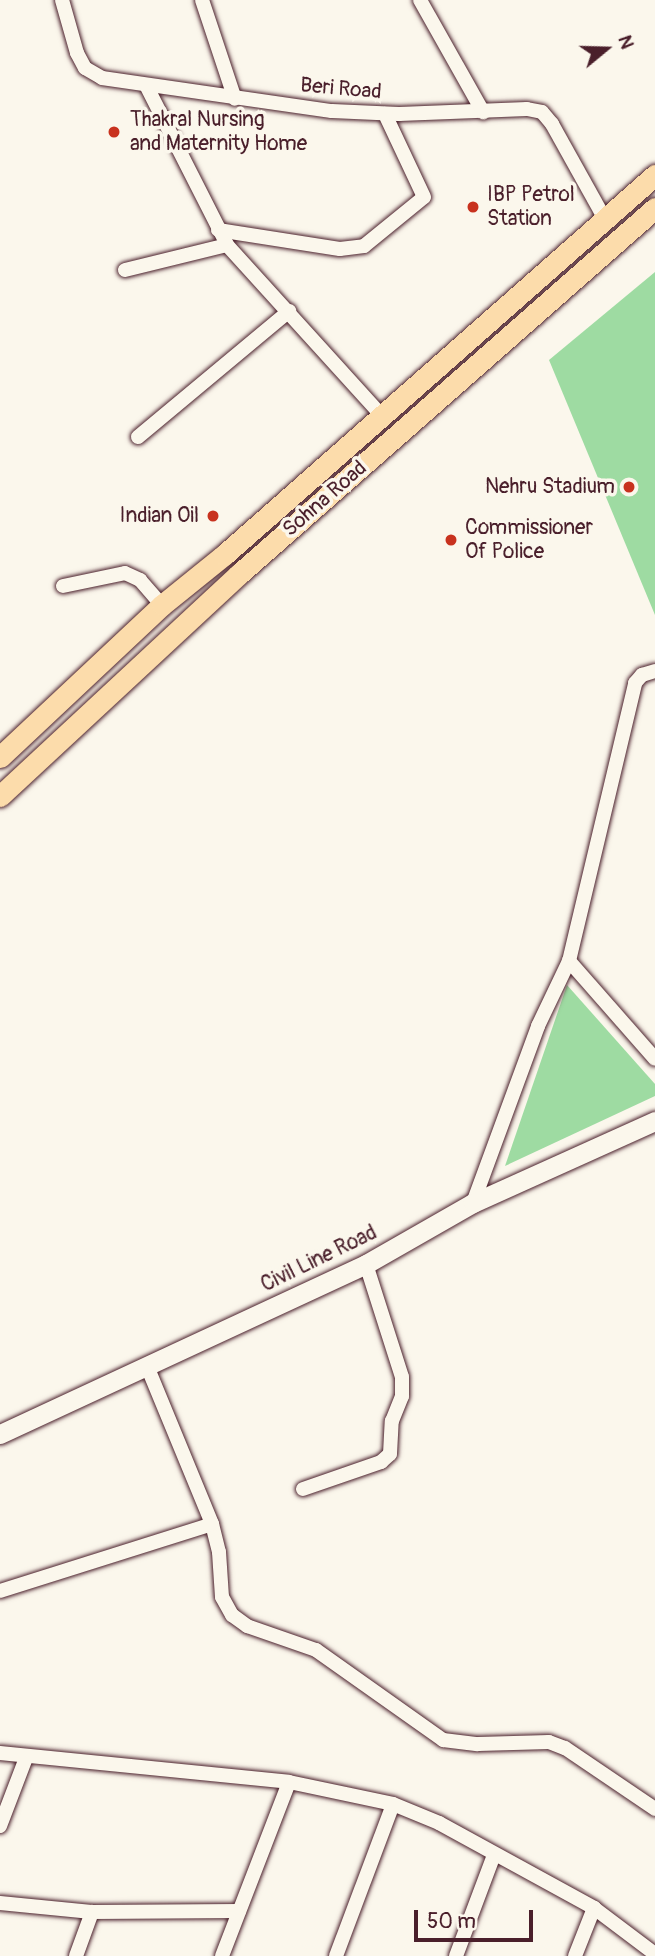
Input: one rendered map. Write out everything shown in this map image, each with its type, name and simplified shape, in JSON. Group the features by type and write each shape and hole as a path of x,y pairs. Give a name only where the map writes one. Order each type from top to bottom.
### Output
{"main road":[{"name":"Sohna Road","path":"0,757 162,605 224,555 655,175"},
{"name":"Sohna Road","path":"0,796 229,584 655,208"},
{"path":"471,338 487,356"}],"street":[{"name":"Beri Road","path":"62,0 76,53 85,68 102,78 235,99 385,114 527,109 547,116 606,221"},
{"path":"202,0 235,99"},
{"path":"420,0 483,112"},
{"path":"146,85 227,245 381,415"},
{"path":"218,230 340,250 364,246 424,197 385,114"},
{"path":"125,270 227,245"},
{"path":"138,437 289,312"},
{"path":"64,586 125,573 140,580 162,605"},
{"path":"473,1203 538,1026 569,961 635,683 642,676 655,671"},
{"path":"569,961 655,1059"},
{"name":"Civil Line Road","path":"0,1434 366,1264 473,1203 655,1121"},
{"path":"303,1489 381,1462 390,1454 392,1421 402,1396 402,1377 366,1264"},
{"path":"147,1366 212,1524 219,1552 222,1597 232,1615 247,1626 316,1650 443,1740 453,1744 549,1742 565,1748 655,1809"},
{"path":"0,1591 212,1524"},
{"path":"0,1754 289,1782 393,1804 439,1823 494,1856 594,1908 655,1954"},
{"path":"0,1826 26,1758"},
{"path":"222,1956 289,1782"},
{"path":"336,1956 393,1804"},
{"path":"456,1956 494,1856"},
{"path":"0,1903 92,1912 239,1911"},
{"path":"575,1956 594,1908"},
{"path":"75,1956 92,1912"}],"green space":[{"name":"Nehru Stadium","path":"655,272 655,615 549,360"},
{"path":"567,985 655,1084 655,1096 505,1166"}],"place":[{"name":"Thakral Nursing and Maternity Home","path":"114,132"},
{"name":"IBP Petrol Station","path":"473,207"},
{"name":"Nehru Stadium","path":"629,487"},
{"name":"Indian Oil","path":"213,516"},
{"name":"Commissioner Of Police","path":"451,540"}]}
